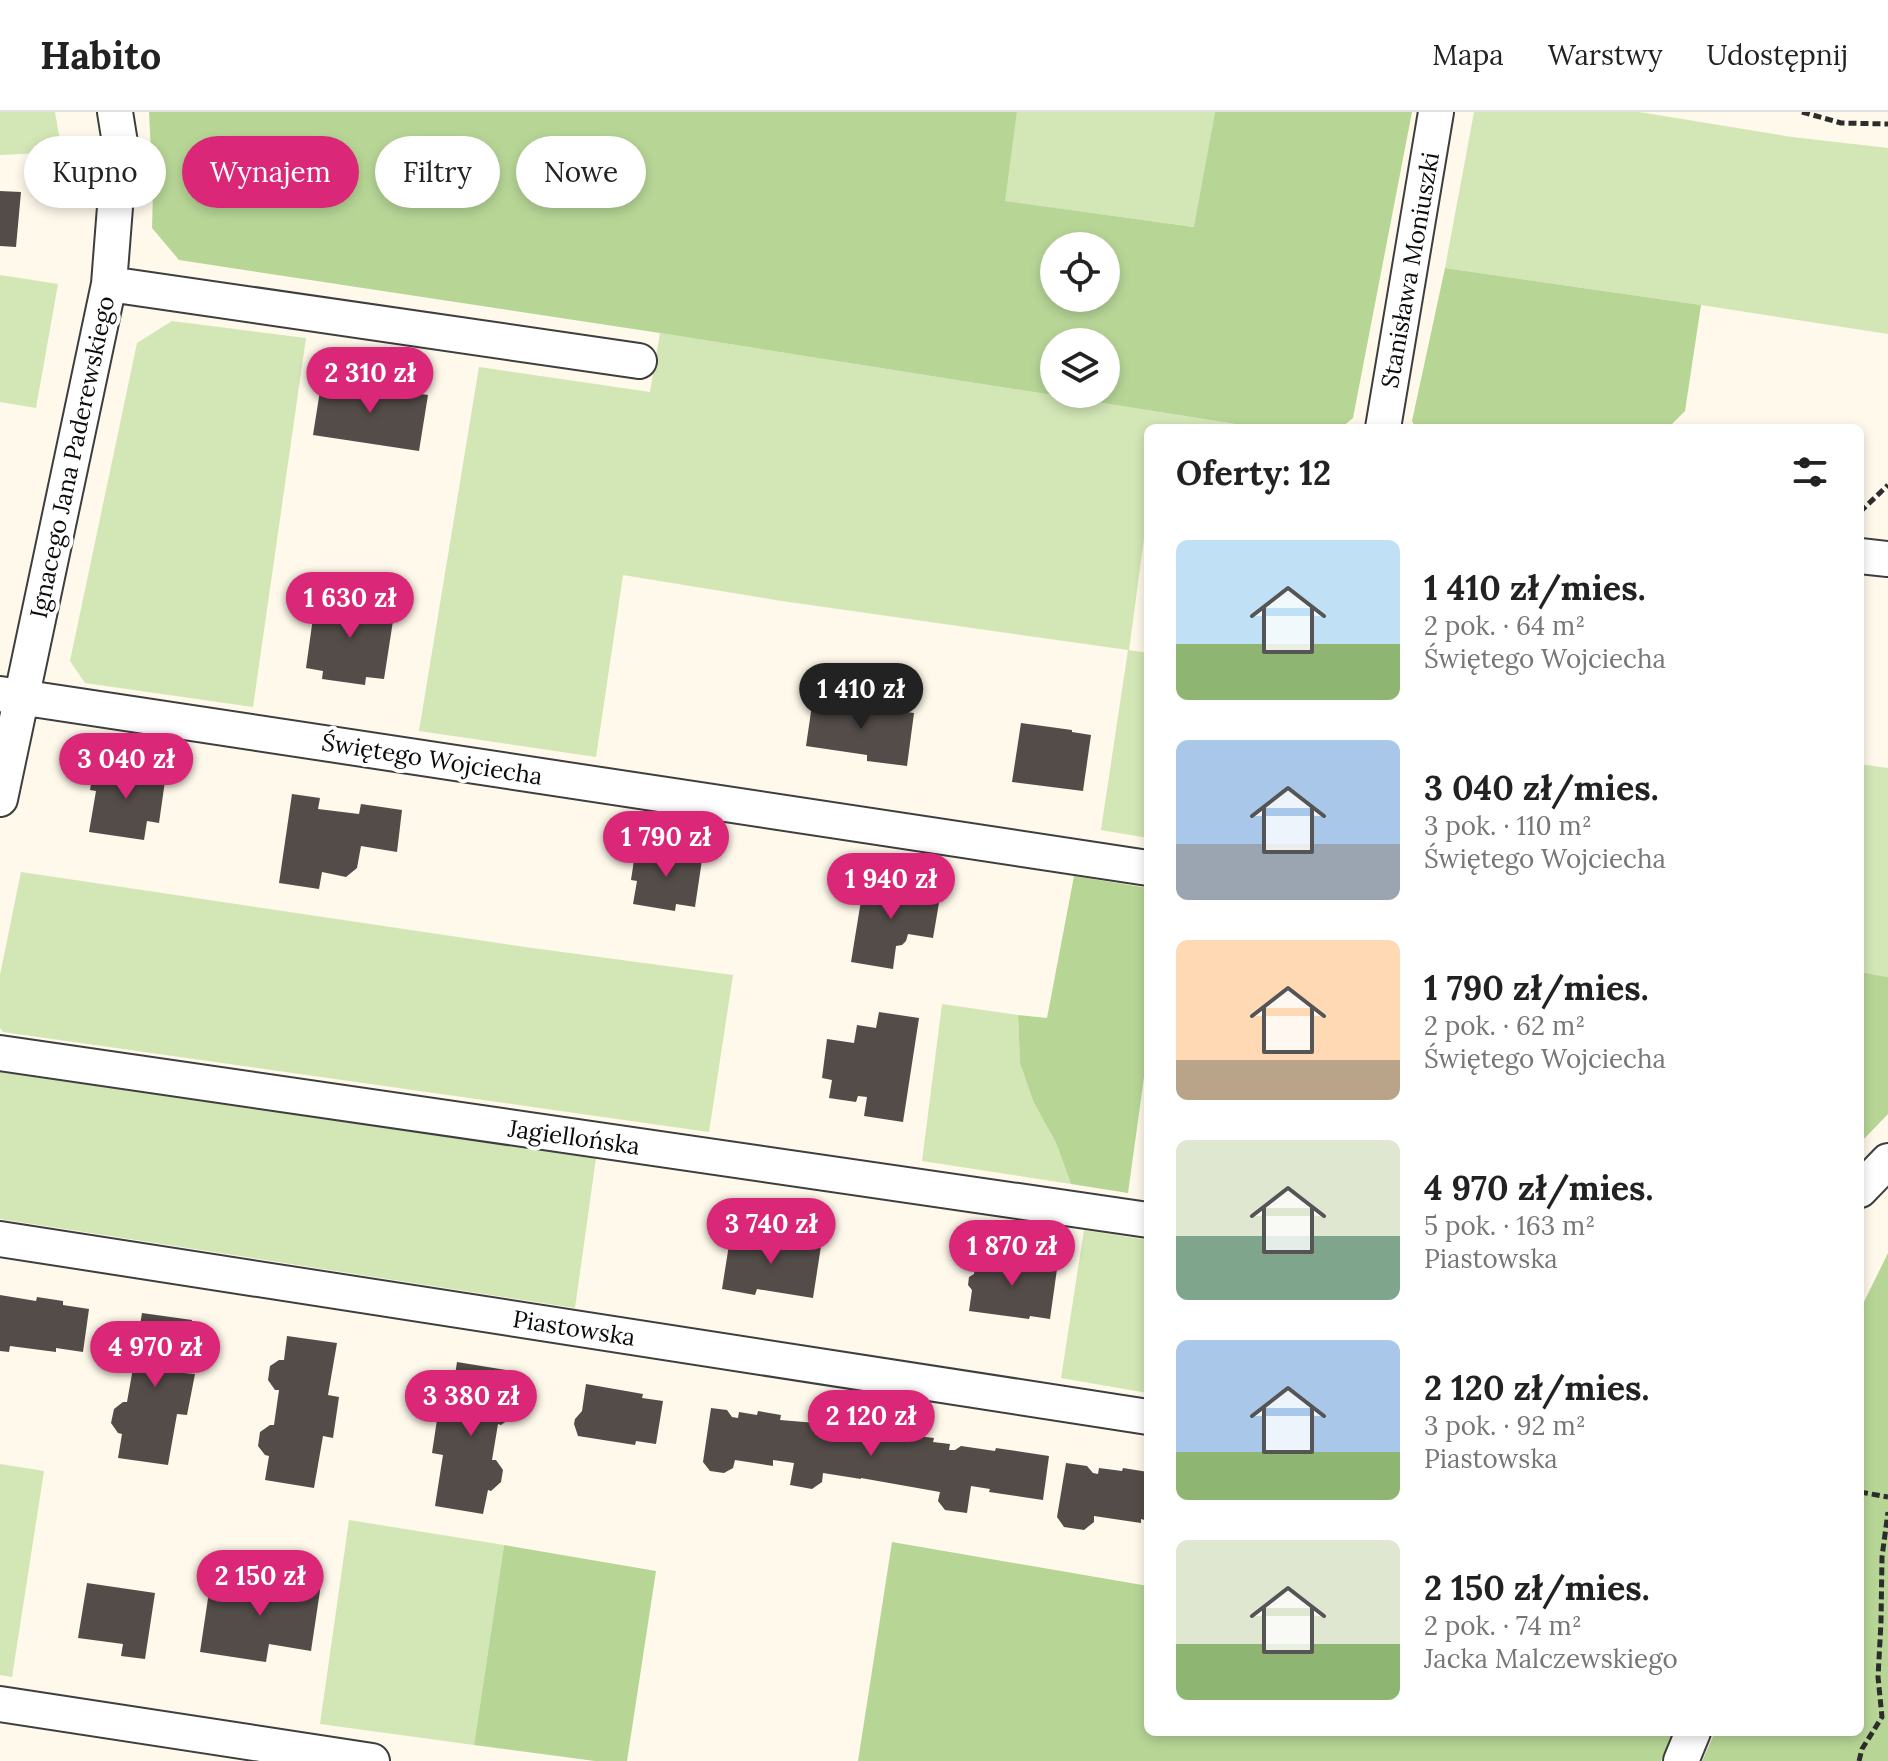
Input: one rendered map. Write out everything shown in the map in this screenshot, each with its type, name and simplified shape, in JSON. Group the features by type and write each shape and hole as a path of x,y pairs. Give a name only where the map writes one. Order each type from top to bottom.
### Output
{"street":[{"name":"Ignacego Jana Paderewskiego","path":"0,799 11,695 109,284 120,143 115,112"},
{"name":"Stanisława Moniuszki","path":"1384,424 1436,112"},
{"path":"109,284 639,361"},
{"path":"1864,556 1888,559"},
{"name":"Świętego Wojciecha","path":"11,695 1144,867"},
{"name":"Jagiellońska","path":"0,1053 1144,1219"},
{"path":"1864,1186 1888,1161"},
{"name":"Piastowska","path":"0,1239 1144,1416"},
{"path":"0,1704 372,1761"},
{"path":"1681,1761 1691,1736"}],"path":[{"path":"1802,112 1841,123 1888,124"},
{"path":"1864,508 1888,485"},
{"path":"1864,1493 1888,1497"},
{"path":"1859,1761 1862,1749 1882,1717 1878,1677 1882,1557 1888,1512"}],"green space":[{"path":"0,112 55,112 59,136 24,136 24,154 0,155"},
{"path":"149,112 1017,112 1005,201 1194,227 1215,112 1412,112 1353,418 1346,424 1235,424 1120,406 1120,328 1040,328 1040,393 179,260 152,228 153,208 166,208 166,136 150,136"},
{"path":"1017,112 1215,112 1195,227 1004,201"},
{"path":"1474,112 1639,112 1792,137 1888,148 1888,334 1445,268"},
{"path":"1445,268 1701,305 1685,411 1672,424 1414,424"},
{"path":"0,275 58,284 36,408 0,402"},
{"path":"172,321 306,338 253,707 85,683 70,661 137,343"},
{"path":"660,333 1040,393 1040,408 1120,406 1235,424 1144,424 1144,539 1129,650 1144,652 1144,837 1101,830 1128,650 623,575 596,757 419,731 479,367 650,392"},
{"path":"1864,765 1888,768 1888,977 1864,973"},
{"path":"21,872 733,975 709,1132 3,1032 0,1028 0,975"},
{"path":"1074,876 1144,887 1144,1077 1128,1193 1071,1184 1056,1143 1033,1101 1020,1063 1018,1015 1047,1018"},
{"path":"1864,973 1888,977 1888,1114 1864,1139"},
{"path":"942,1004 1018,1015 1020,1063 1033,1101 1056,1143 1071,1184 922,1161"},
{"path":"0,1071 596,1158 575,1308 0,1219"},
{"path":"1084,1230 1144,1239 1144,1392 1061,1378"},
{"path":"1888,1253 1888,1761 1702,1761 1713,1736 1864,1736 1864,1302"},
{"path":"0,1464 44,1471 12,1677 0,1675"},
{"path":"349,1520 504,1545 474,1745 320,1724"},
{"path":"892,1542 1144,1585 1144,1736 1672,1736 1661,1761 858,1761"},
{"path":"504,1545 656,1571 627,1761 595,1761 474,1745"}],"building":[{"path":"0,191 21,192 16,247 0,246"},
{"path":"322,378 428,395 419,451 313,435"},
{"path":"316,596 395,608 384,679 366,677 365,685 322,679 323,671 306,668"},
{"path":"813,698 914,713 907,766 867,761 867,755 806,746"},
{"path":"1021,723 1091,735 1083,791 1012,782"},
{"path":"94,764 166,774 159,823 147,821 144,840 89,832 96,791 90,790"},
{"path":"292,794 320,798 318,809 359,814 361,804 402,810 397,852 361,846 357,868 346,877 322,872 319,889 279,883"},
{"path":"642,846 684,852 683,858 702,860 695,907 676,904 675,911 633,904 637,881 631,880 634,860 640,861"},
{"path":"859,878 917,885 916,893 940,897 933,938 908,934 902,945 896,946 893,969 851,962 864,882 858,881"},
{"path":"879,1012 919,1018 903,1122 864,1116 867,1097 858,1096 856,1102 829,1098 832,1080 822,1078 827,1039 854,1043 857,1025 876,1028"},
{"path":"731,1232 821,1246 813,1298 757,1289 755,1295 722,1289"},
{"path":"977,1254 1057,1269 1050,1319 969,1311 972,1290 968,1285 969,1277 974,1274"},
{"path":"0,1295 36,1301 37,1297 63,1301 63,1305 89,1309 83,1352 10,1346 9,1352 0,1351"},
{"path":"142,1313 192,1320 184,1373 195,1374 187,1415 177,1414 168,1465 118,1458 122,1434 111,1423 114,1409 127,1402 133,1368 123,1358 125,1344 138,1337"},
{"path":"287,1336 337,1343 328,1395 339,1397 333,1438 323,1436 314,1488 265,1480 269,1456 258,1446 260,1432 274,1425 279,1390 275,1390 268,1380 270,1366 284,1360"},
{"path":"457,1362 506,1370 503,1395 513,1404 511,1418 498,1424 492,1460 496,1460 503,1470 501,1482 491,1491 488,1490 483,1514 435,1506 443,1455 432,1453 438,1413 449,1414"},
{"path":"586,1384 643,1394 642,1398 663,1401 656,1444 636,1441 635,1445 578,1436 574,1424 582,1411"},
{"path":"711,1408 727,1410 732,1417 738,1418 739,1412 781,1415 780,1420 816,1423 826,1431 827,1425 844,1425 869,1428 869,1433 909,1439 909,1435 934,1438 933,1442 950,1444 949,1450 961,1446 995,1451 996,1448 1049,1456 1043,1500 989,1492 990,1489 971,1486 967,1513 945,1510 938,1501 940,1492 861,1478 823,1473 822,1482 812,1489 790,1485 794,1463 773,1460 773,1466 735,1460 733,1468 724,1473 710,1471 703,1462"},
{"path":"1066,1463 1087,1466 1098,1474 1099,1468 1144,1471 1144,1520 1141,1519 1141,1523 1094,1516 1094,1522 1084,1530 1064,1527 1057,1517"},
{"path":"254,1574 321,1584 311,1651 269,1644 266,1662 200,1652 210,1585 251,1591"},
{"path":"87,1583 155,1593 145,1659 121,1656 123,1644 78,1638"}]}
